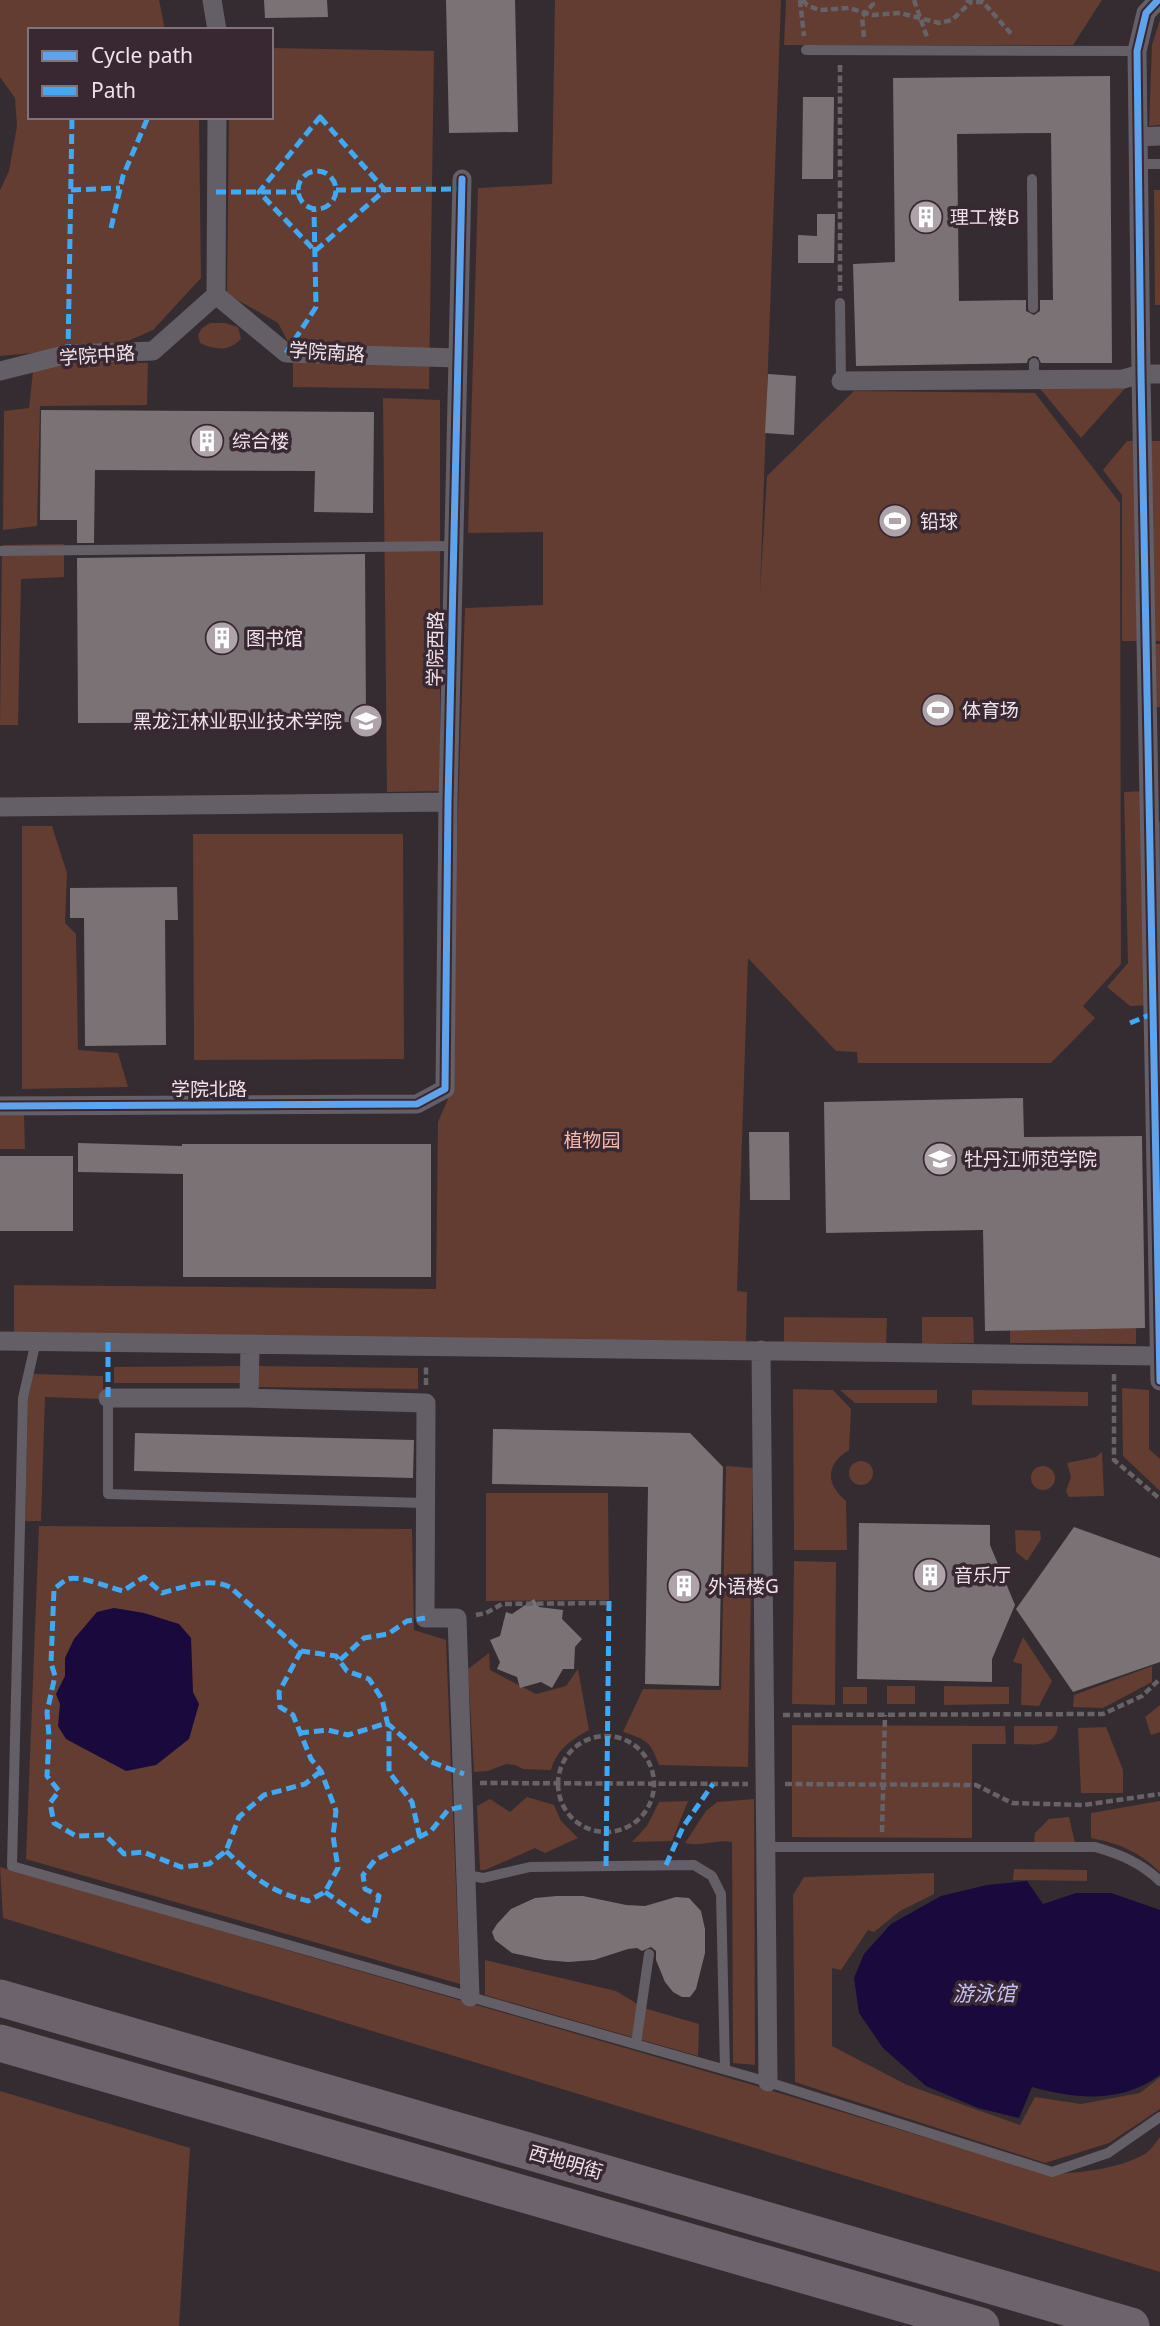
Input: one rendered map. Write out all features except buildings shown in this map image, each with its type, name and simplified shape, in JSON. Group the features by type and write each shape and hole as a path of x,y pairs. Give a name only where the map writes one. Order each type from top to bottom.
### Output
{"highway":[{"name":"西地明街","path":"0,1998 1131,2326"},
{"path":"0,2043 981,2326"}],"street":[{"path":"212,0 217,28"},
{"path":"1158,0 1146,13 1137,51 1139,164 1152,437 1160,1381"},
{"path":"216,295 217,119"},
{"path":"1138,137 1160,136"},
{"name":"学院西路","path":"417,1104 445,1089 447,802 462,179"},
{"name":"学院南路","path":"216,295 286,353 458,358"},
{"name":"学院中路","path":"0,371 68,354 153,351 216,295"},
{"path":"841,381 1034,371 1124,379 1150,374"},
{"path":"0,807 447,802"},
{"name":"学院北路","path":"0,1106 417,1104"},
{"path":"0,1341 1158,1356"},
{"path":"249,1398 250,1344"},
{"path":"761,1350 768,2082"},
{"path":"108,1398 249,1398 426,1403 425,1618 457,1618 470,1997"}],"lane":[{"path":"806,50 1137,51"},
{"path":"1139,164 1160,164"},
{"path":"1032,179 1033,308"},
{"path":"840,303 841,381"},
{"path":"0,551 453,545"},
{"path":"36,1341 23,1398 12,1867 768,2082 1052,2172 1108,2153 1160,2117"},
{"path":"108,1398 108,1494 425,1503"},
{"path":"766,1847 1096,1846 1118,1853 1146,1868 1160,1881"},
{"path":"467,1868 472,1876 483,1878 530,1867 666,1865 694,1865 712,1875 721,1894 725,2070"},
{"path":"636,2044 649,1954"}],"path":[{"path":"801,0 819,10 849,8 865,14 900,13 939,23 952,20 969,1 983,2 1026,51"},
{"path":"801,0 806,50"},
{"path":"870,51 863,34 862,17 873,4 872,0"},
{"path":"914,0 933,51"},
{"path":"840,50 840,303"},
{"path":"1114,1355 1114,1460 1160,1499"},
{"path":"457,1618 486,1613 502,1604 609,1603"},
{"path":"765,1715 1103,1714 1142,1696 1160,1679"},
{"path":"881,1847 885,1714"},
{"path":"615,1737 631,1742 643,1753 652,1767 655,1783 653,1799 641,1818 622,1830 606,1833 577,1824 566,1812 558,1783 561,1767 569,1753 582,1742 615,1737"},
{"path":"464,1783 724,1784"},
{"path":"765,1784 976,1785 1012,1803 1083,1804 1160,1794"}],"green space":[{"path":"0,0 159,0 165,28 28,28 28,119 199,119 201,278 153,330 119,345 0,356 0,190 9,171 17,126 15,98 0,77"},
{"name":"植物园","path":"555,0 781,0 760,593 767,476 854,391 1035,393 1120,503 1121,964 1083,1006 1095,1018 1051,1063 858,1063 857,1052 836,1051 748,958 737,1291 747,1292 746,1342 14,1335 14,1285 436,1289 438,1122 448,1099 465,608 543,605 543,532 468,533 478,188 552,184"},
{"path":"786,0 1102,0 1073,45 784,45"},
{"path":"1160,20 1160,125 1149,126 1152,45"},
{"path":"273,48 434,51 429,389 293,387 293,351 278,323 227,294 229,119 273,119"},
{"path":"1154,190 1160,190 1160,305 1155,305"},
{"path":"210,323 225,323 238,327 241,339 226,348 200,343 198,335 202,328"},
{"path":"70,361 148,363 147,405 40,406 37,526 3,530 4,411 29,408 33,371"},
{"path":"1037,385 1128,385 1081,438"},
{"path":"383,398 440,400 440,791 387,792"},
{"path":"1127,441 1160,441 1160,641 1122,641 1122,495 1103,470"},
{"path":"64,544 64,577 21,579 18,725 0,725 2,545"},
{"path":"1155,644 1160,644 1160,707 1155,707"},
{"path":"1145,791 1146,822 1160,822 1160,1005 1130,1006 1107,987 1128,963 1124,792"},
{"path":"22,826 52,826 67,873 65,923 76,934 78,1050 118,1053 128,1087 22,1089"},
{"path":"193,834 403,834 404,1059 194,1060"},
{"path":"0,1115 24,1115 25,1149 0,1149"},
{"path":"784,1317 887,1318 886,1345 784,1344"},
{"path":"922,1317 973,1317 974,1343 922,1344"},
{"path":"1010,1318 1136,1319 1136,1344 1010,1343"},
{"path":"242,1366 242,1383 114,1383 114,1367"},
{"path":"255,1366 418,1368 418,1389 255,1387"},
{"path":"33,1374 103,1376 103,1399 45,1397 41,1521 25,1521 28,1399"},
{"path":"1122,1388 1149,1390 1149,1449 1160,1459 1160,1491 1123,1456"},
{"path":"793,1389 833,1390 851,1409 849,1450 836,1461 831,1474 834,1488 846,1501 847,1550 794,1550"},
{"path":"840,1390 937,1390 937,1403 855,1403"},
{"path":"972,1390 1088,1392 1088,1406 972,1405"},
{"path":"1102,1452 1104,1496 1069,1497 1066,1491 1071,1477 1067,1463 1096,1457"},
{"path":"856,1461 866,1461 873,1468 873,1478 866,1485 856,1485 849,1478 849,1468"},
{"path":"726,1466 753,1468 748,1767 659,1765 647,1742 623,1732 643,1689 721,1690"},
{"path":"1043,1466 1052,1469 1055,1478 1052,1487 1043,1490 1034,1487 1031,1478 1034,1469"},
{"path":"486,1493 608,1493 609,1600 486,1601"},
{"path":"39,1526 412,1529 414,1630 446,1640 460,1984 26,1859"},
{"path":"1015,1530 1040,1531 1041,1539 1027,1561 1016,1552"},
{"path":"794,1561 836,1562 835,1705 792,1704"},
{"path":"1023,1637 1052,1681 1039,1706 1021,1705 1022,1664 1013,1662"},
{"path":"489,1653 490,1670 536,1694 566,1686 578,1669 589,1730 566,1746 557,1756 551,1770 523,1769 506,1764 488,1771 474,1772 468,1669"},
{"path":"1152,1666 1152,1682 1103,1708 1073,1707 1074,1695"},
{"path":"887,1686 915,1686 915,1704 887,1704"},
{"path":"944,1686 1009,1687 1009,1704 944,1705"},
{"path":"843,1687 867,1687 867,1704 843,1704"},
{"path":"1160,1705 1160,1732 1151,1735 1145,1717"},
{"path":"792,1725 1005,1726 1006,1744 972,1744 972,1838 792,1837"},
{"path":"1014,1726 1058,1726 1048,1742 1014,1744"},
{"path":"1106,1727 1123,1770 1123,1793 1081,1793 1078,1728"},
{"path":"527,1797 554,1805 561,1821 578,1838 545,1853 535,1848 480,1870 477,1806 490,1799 510,1812"},
{"path":"754,1799 755,2065 733,2063 732,1842 685,1843 706,1811 717,1802"},
{"path":"688,1801 672,1841 632,1842 647,1826 659,1802"},
{"path":"1160,1801 1160,1872 1128,1849 1091,1838 1091,1813"},
{"path":"1069,1817 1075,1843 1034,1843 1035,1833 1049,1819"},
{"path":"0,1867 753,2085 1046,2174 1122,2164 1145,2154 1160,2137 1160,2272 3,1918"},
{"path":"1014,1869 1087,1870 1087,1881 1013,1880"},
{"path":"934,1873 934,1894 900,1911 874,1932 868,1930 841,1970 832,1968 832,2046 907,2085 1020,2125 1035,2097 1081,2104 1140,2093 1160,2077 1160,2109 1109,2143 1045,2163 795,2082 793,1895 804,1877"},
{"path":"485,1960 616,1991 644,2008 699,2024 698,2056 485,1995"},
{"path":"0,2091 190,2148 179,2326 0,2326"}],"water":[{"path":"114,1608 144,1613 179,1624 191,1638 193,1692 199,1704 189,1739 156,1765 126,1771 66,1739 58,1726 60,1704 56,1694 65,1676 65,1658 74,1639 97,1612"},
{"name":"游泳馆","path":"1027,1881 1043,1904 1076,1893 1111,1893 1160,1910 1160,2075 1129,2091 1114,2095 1082,2096 1032,2087 1019,2118 978,2108 926,2086 883,2048 859,2013 854,1978 864,1954 891,1924 941,1896 987,1885"}],"marked path":[{"path":"320,117 385,190 315,251 259,192 320,117"},
{"path":"68,354 72,119"},
{"path":"111,228 123,176 147,119"},
{"path":"317,171 331,176 336,190 331,204 317,209 303,204 298,190 303,176 317,171"},
{"path":"71,190 120,188"},
{"path":"336,190 462,189"},
{"path":"216,192 297,192"},
{"path":"286,353 316,307 314,210"},
{"path":"1130,1023 1152,1014"},
{"path":"108,1342 108,1398"},
{"path":"321,1771 305,1784 264,1795 239,1817 226,1851 209,1864 181,1867 143,1852 124,1854 105,1835 76,1836 54,1823 50,1803 59,1791 47,1776 47,1712 55,1676 51,1663 54,1589 73,1578 123,1591 144,1577 162,1593 196,1584 222,1584 230,1587 301,1651 336,1656 347,1671 369,1679 382,1699 389,1730 389,1772 412,1802 420,1838"},
{"path":"606,1866 609,1600"},
{"path":"340,1660 364,1638 388,1634 407,1621 425,1618"},
{"path":"226,1851 263,1883 308,1901 325,1892 338,1868 333,1836 336,1811 321,1771 311,1759 293,1715 280,1707 279,1692 301,1651"},
{"path":"299,1733 328,1730 348,1735 387,1723 431,1762 464,1774"},
{"path":"666,1865 683,1827 713,1784"},
{"path":"325,1892 367,1921 374,1919 379,1896 365,1889 363,1875 375,1860 431,1831 448,1810 465,1806"}],"cycle path":[{"path":"1158,0 1146,13 1137,51 1160,1381"},
{"path":"0,1106 417,1104 445,1089 448,802 462,179"}],"place":[{"name":"理工楼B","path":"926,217"},
{"name":"综合楼","path":"207,441"},
{"name":"铅球","path":"895,521"},
{"name":"图书馆","path":"222,638"},
{"name":"体育场","path":"938,710"},
{"name":"黑龙江林业职业技术学院","path":"366,721"},
{"name":"牡丹江师范学院","path":"940,1159"},
{"name":"音乐厅","path":"930,1575"},
{"name":"外语楼G","path":"684,1586"}]}
